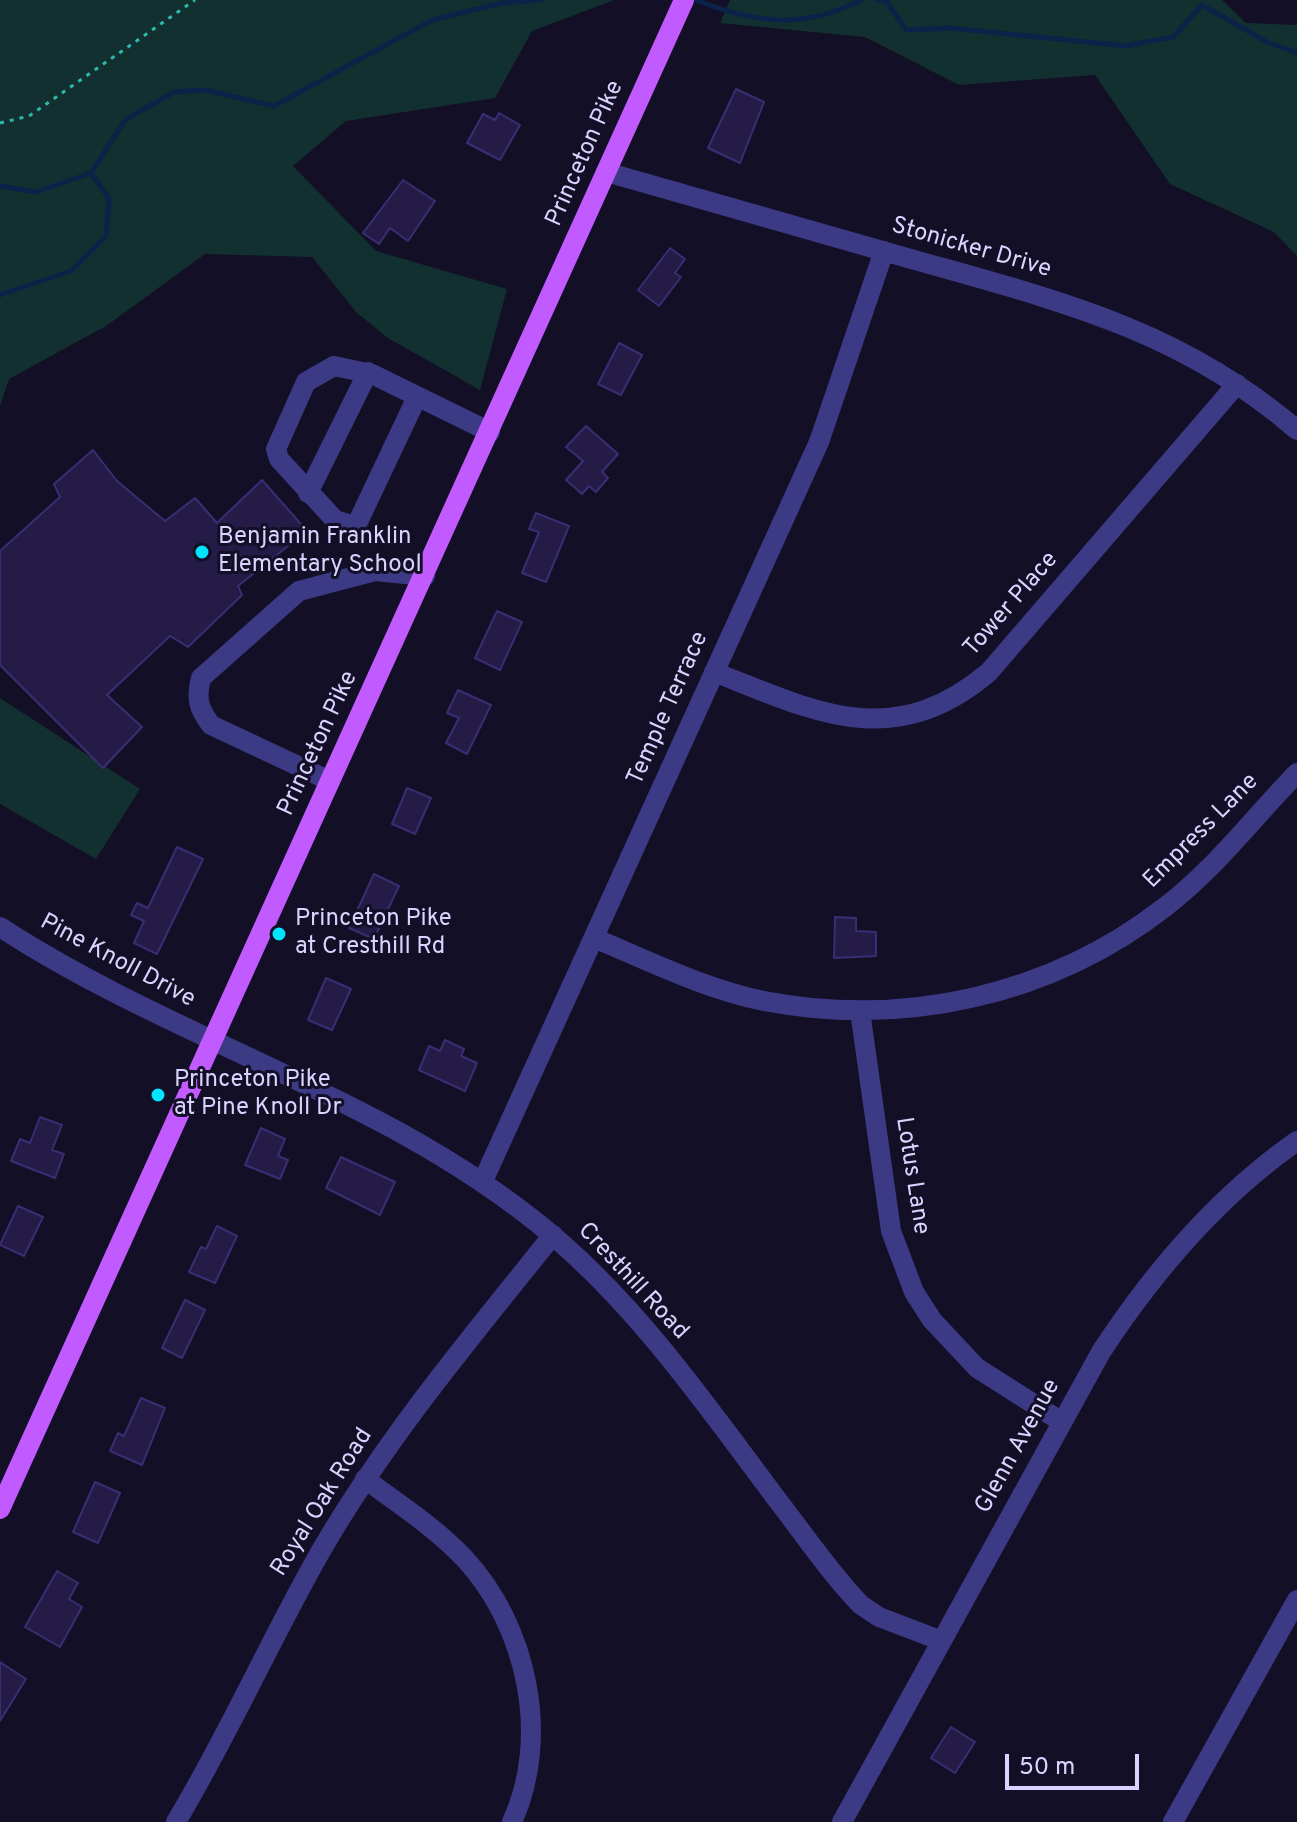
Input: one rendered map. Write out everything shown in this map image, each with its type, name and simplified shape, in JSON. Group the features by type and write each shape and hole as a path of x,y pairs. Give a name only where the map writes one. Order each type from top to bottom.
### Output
{"main road":[{"name":"Princeton Pike","path":"0,1509 683,3"}],"street":[{"name":"Stonicker Drive","path":"606,172 1089,310 1170,344 1237,384 1297,430"},
{"name":"Temple Terrace","path":"483,1181 819,442 884,251"},
{"path":"417,397 356,526 335,520 279,459 276,449 306,382 334,366 368,372 490,432"},
{"path":"308,493 368,372"},
{"name":"Tower Place","path":"714,672 818,713 844,719 901,718 946,703 989,672 1237,384"},
{"path":"330,781 211,725 200,711 197,695 201,678 299,591 375,571 425,576"},
{"name":"Empress Lane","path":"594,938 725,990 813,1008 860,1011 907,1009 987,995 1048,975 1087,958 1131,932 1198,879 1297,773"},
{"name":"Pine Knoll Drive","path":"0,927 111,992 212,1041"},
{"name":"Lotus Lane","path":"860,1011 891,1231 914,1292 939,1329 977,1368 1062,1422"},
{"name":"Cresthill Road","path":"212,1041 381,1119 483,1181 553,1235 616,1296 662,1348 853,1597 879,1617 942,1641"},
{"name":"Glenn Avenue","path":"842,1822 1115,1331 1168,1260 1248,1179 1297,1141"},
{"name":"Royal Oak Road","path":"176,1822 294,1599 365,1479 440,1375 553,1235"},
{"path":"365,1479 444,1539 466,1561 501,1611 516,1644 525,1678 530,1744 525,1779 512,1822"},
{"path":"1173,1822 1297,1600"}],"path":[{"path":"0,123 29,116 195,0"}],"green space":[{"path":"0,0 614,0 532,31 495,98 346,121 293,166 376,251 507,289 480,390 388,338 356,312 312,257 205,254 106,326 9,379 0,406"},
{"path":"730,0 1222,0 1246,23 1297,25 1297,256 1274,232 1170,184 1095,75 959,85 865,37 720,23"},
{"path":"0,698 140,789 96,859 0,804"}],"building":[{"path":"736,89 764,102 740,163 708,148"},
{"path":"499,113 520,125 500,160 467,143 483,114 495,120"},
{"path":"403,180 435,201 408,241 390,228 379,244 363,233"},
{"path":"670,248 685,259 675,273 681,277 659,306 638,290"},
{"path":"619,343 642,355 621,395 598,384"},
{"path":"586,426 618,454 602,472 608,478 596,492 589,486 582,494 566,480 583,461 566,447"},
{"name":"Benjamin Franklin Elementary School","path":"93,450 117,481 165,521 195,498 217,523 262,480 307,531 238,586 242,595 188,647 170,636 107,695 142,727 103,768 0,665 0,551 60,497 54,484"},
{"path":"536,513 569,526 546,582 522,573 539,532 529,529"},
{"path":"497,611 522,622 500,670 475,658"},
{"path":"458,690 491,705 467,754 446,743 459,718 447,713"},
{"path":"407,788 431,798 415,834 392,824"},
{"path":"177,847 203,859 157,954 134,943 144,921 131,915 137,903 148,908"},
{"path":"374,874 399,886 374,939 349,928"},
{"path":"835,917 856,918 856,931 876,932 876,956 834,958"},
{"path":"326,978 351,989 332,1030 308,1020"},
{"path":"445,1040 464,1049 461,1056 477,1063 465,1091 419,1070 429,1046 440,1051"},
{"path":"40,1117 62,1125 52,1150 64,1154 55,1178 11,1161 20,1139 30,1143"},
{"path":"261,1128 285,1139 278,1156 288,1160 280,1179 245,1165"},
{"path":"341,1157 395,1182 380,1215 326,1188"},
{"path":"18,1206 43,1217 24,1256 0,1245"},
{"path":"217,1226 237,1236 215,1283 189,1272 201,1247 206,1249"},
{"path":"185,1300 205,1310 182,1358 162,1348"},
{"path":"141,1398 165,1408 142,1465 110,1451 118,1433 124,1436"},
{"path":"95,1482 120,1493 98,1543 73,1532"},
{"path":"57,1571 78,1583 69,1599 82,1607 60,1647 25,1627"},
{"path":"0,1662 26,1679 0,1721"},
{"path":"951,1727 975,1742 955,1773 931,1758"}],"waterway":[{"path":"0,295 71,271 106,236 109,198 91,173 125,120 174,92 206,90 274,106 432,20 502,3 541,0"},
{"path":"696,0 738,14 778,20 819,16 861,0"},
{"path":"877,0 887,2 906,30 950,28 1126,46 1173,37 1202,5 1267,42 1297,53"},
{"path":"0,186 36,192 91,173"}],"place":[{"name":"Benjamin Franklin Elementary School","path":"202,552"},
{"name":"Princeton Pike at Cresthill Rd","path":"279,934"},
{"name":"Princeton Pike at Pine Knoll Dr","path":"158,1095"}]}
